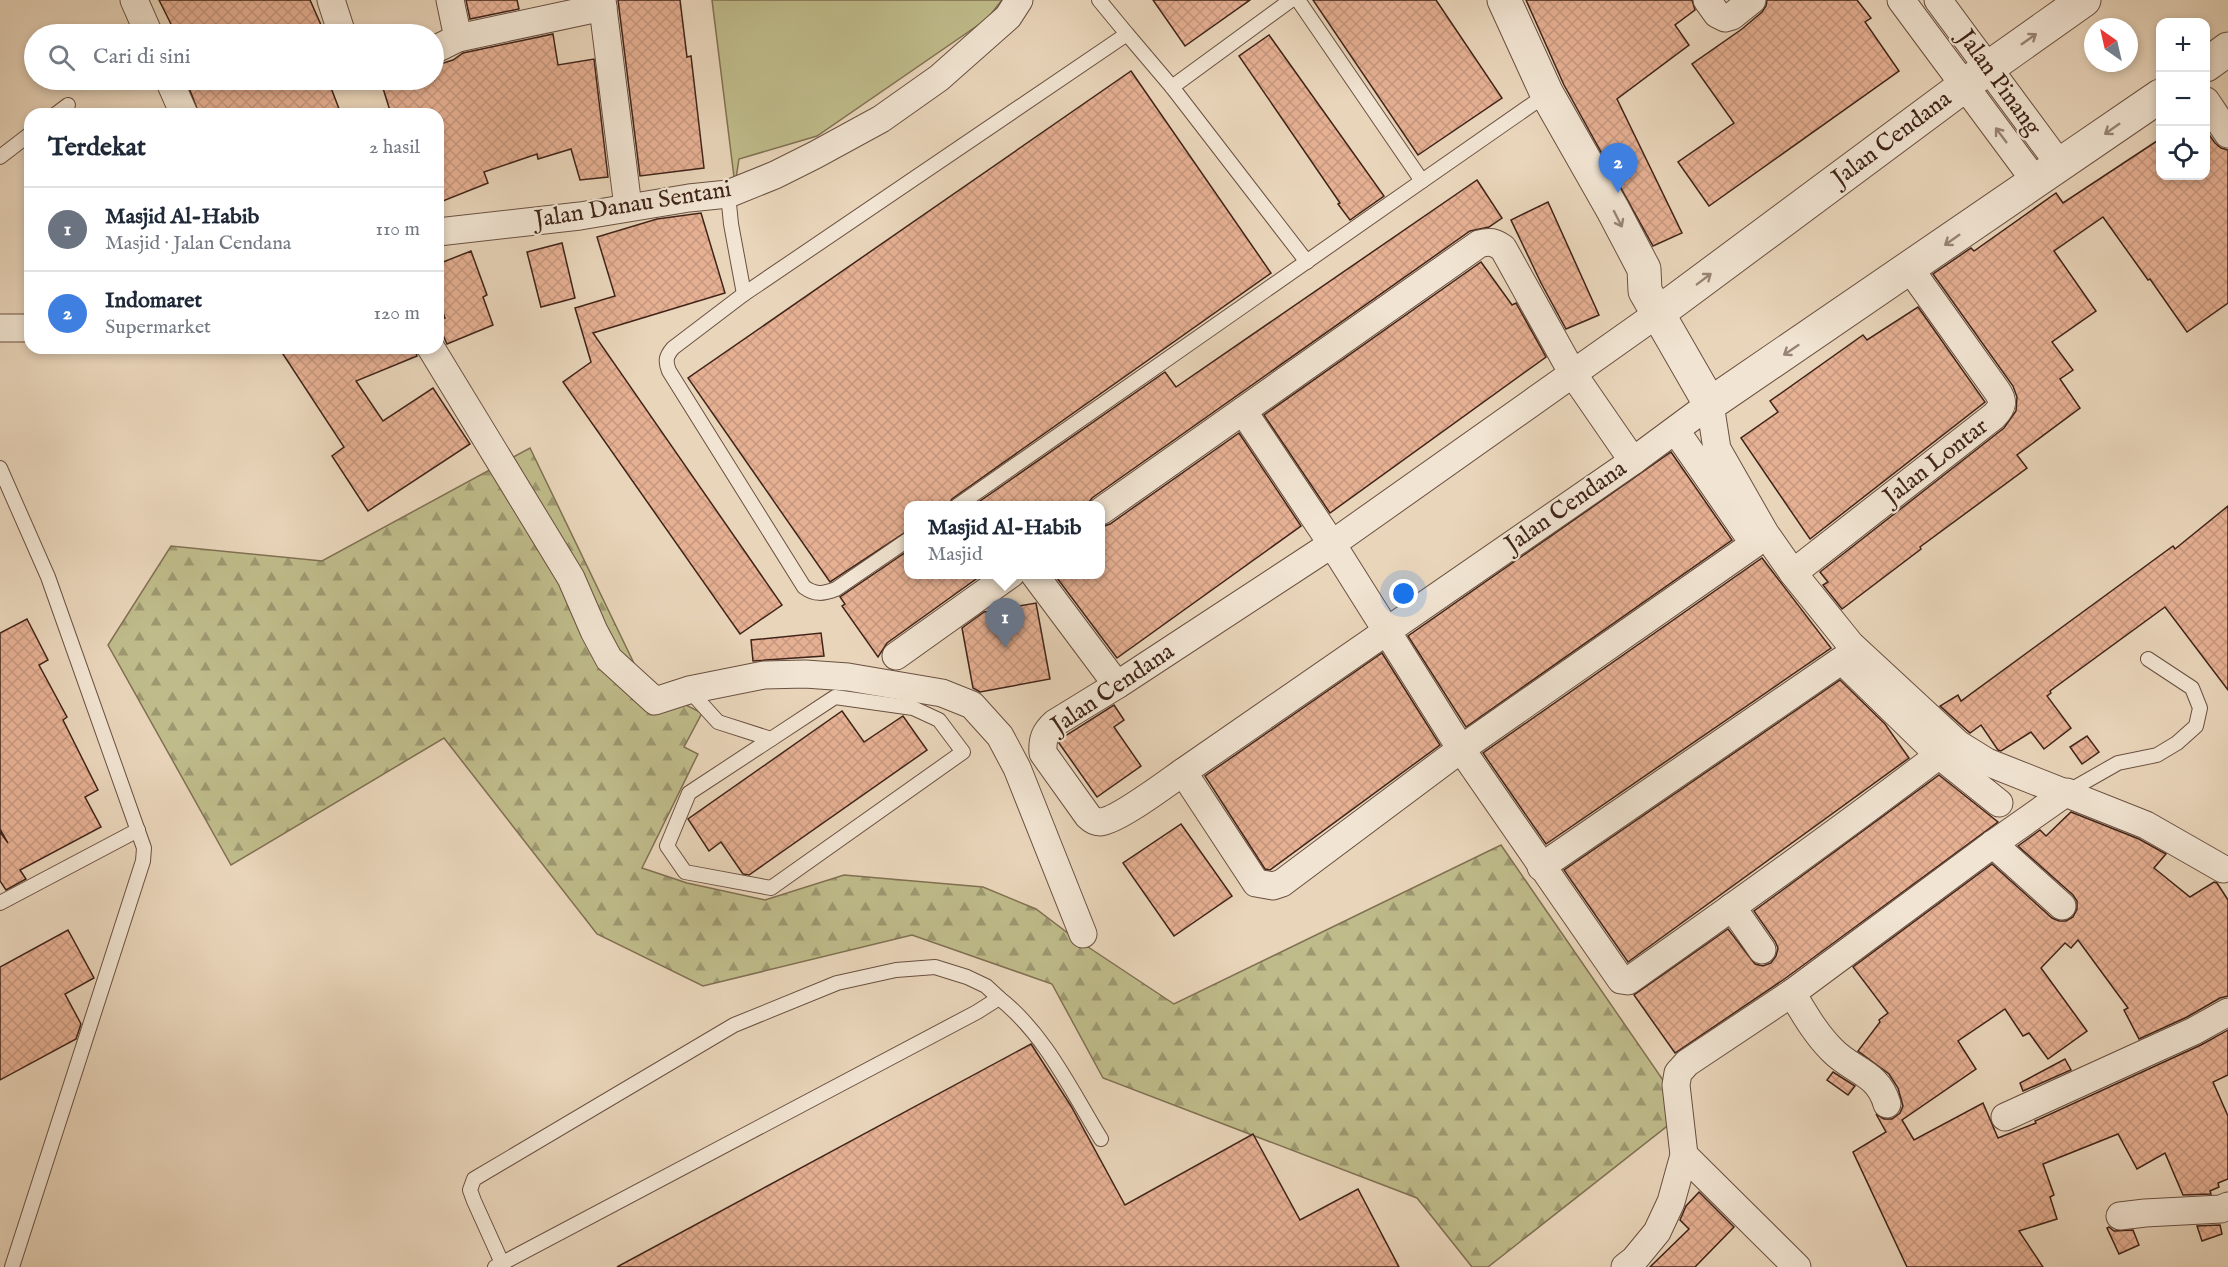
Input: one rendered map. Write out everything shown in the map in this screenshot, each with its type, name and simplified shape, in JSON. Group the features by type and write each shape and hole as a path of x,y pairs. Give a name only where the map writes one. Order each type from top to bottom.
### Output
{"street":[{"path":"134,0 145,24"},
{"path":"331,0 339,24"},
{"path":"450,0 458,38"},
{"name":"Jalan Danau Sentani","path":"444,231 580,216 628,207 728,194 775,175 881,119 939,78 1008,16 1019,0"},
{"path":"1488,0 1541,98"},
{"path":"1504,0 1541,98 1615,261 1627,282 1651,302 1710,404 1717,449 1765,533 1793,573 1851,645 1958,744 1987,762 2146,825 2226,870"},
{"path":"1707,0 1717,14 1725,18 1732,16 1752,0"},
{"name":"Jalan Pinang","path":"1938,0 1976,77"},
{"name":"Jalan Cendana","path":"2084,0 1651,302 1573,374 1332,544 1055,723 1047,730 1042,743 1043,753 1088,816 1094,821 1101,822 1115,816 1183,772 1676,431 1710,404 2156,99"},
{"name":"Jalan Pinang","path":"1908,2 1976,77 2048,174"},
{"path":"444,45 458,38 602,3 628,207"},
{"path":"2210,62 2228,49"},
{"path":"173,90 181,108"},
{"path":"2210,108 2228,134"},
{"path":"1105,508 1479,244 1488,241 1495,242 1503,248 1573,374 1633,461"},
{"name":"Jalan Lontar","path":"1793,573 1994,416 2002,406 2002,399 1997,391 1910,269"},
{"path":"0,328 24,328"},
{"path":"435,354 571,578 609,659 654,701 689,690 764,675 805,674 848,677 942,693 972,705 1000,736 1017,768 1083,934"},
{"path":"1243,411 1332,544 1461,749 1541,867 1618,977 1624,982 1846,827 1939,755"},
{"path":"1676,431 1754,544 1842,660 1939,755 1999,802"},
{"path":"1183,772 1256,883 1273,886 1282,883 1461,749 1754,544"},
{"path":"896,656 1004,579"},
{"path":"1038,579 1117,685"},
{"path":"1541,867 1842,660"},
{"path":"1625,1267 1634,1260 1657,1232 1671,1202 1684,1155 1676,1085 1678,1073 1687,1063 1792,993 1993,843 2067,792"},
{"path":"1993,843 2062,906"},
{"path":"1732,908 1761,950"},
{"path":"1792,993 1815,1032 1833,1053 1876,1082 1883,1091 1887,1104"},
{"path":"2005,1117 2194,1031 2228,1012"},
{"path":"1684,1155 1797,1267"},
{"path":"2120,1216 2221,1209 2228,1206"}],"lane":[{"path":"1099,0 1172,87 1307,262"},
{"path":"1172,87 1291,0"},
{"path":"1298,0 1422,181"},
{"path":"904,541 836,589 825,594 812,592 804,587 665,362 668,354 744,294 1126,34"},
{"path":"964,501 1541,98"},
{"path":"64,108 68,105"},
{"path":"0,157 24,139"},
{"path":"728,194 730,224 744,294"},
{"path":"0,468 48,577 144,848 143,861 12,1267"},
{"path":"2067,792 2118,763 2157,755 2178,743 2196,726 2200,708 2192,688 2148,659"},
{"path":"689,690 718,722 771,739"},
{"path":"835,697 913,708 939,720 963,752 771,888 685,872 667,846 688,793 771,739 835,697"},
{"path":"0,903 138,830"},
{"path":"999,998 977,1012 499,1265 470,1190 474,1179 734,1025 837,983 896,970 935,968 967,976 986,986 1019,1013 1035,1033 1101,1139"}],"green space":[{"path":"712,0 1002,0 987,19 817,136 739,159 735,185"},
{"path":"530,448 644,684 702,713 684,747 698,754 642,868 687,883 765,900 844,875 983,887 1036,909 1073,937 1174,1004 1501,845 1685,1112 1488,1267 1472,1267 1417,1198 1103,1078 1052,984 912,935 703,986 597,934 444,738 231,865 108,645 171,546 322,561"}],"building":[{"path":"159,0 310,0 321,24 171,24"},
{"path":"466,0 517,0 519,9 470,19"},
{"path":"618,0 680,0 687,57 691,56 704,168 640,176"},
{"path":"1153,0 1250,0 1185,46"},
{"path":"1313,0 1436,0 1502,98 1418,155"},
{"path":"1526,0 1692,0 1695,10 1675,25 1689,45 1617,99 1682,233 1653,246 1564,85"},
{"path":"1767,0 1857,0 1871,18 1865,22 1899,71 1709,206 1678,162 1734,123 1692,64 1762,12"},
{"path":"553,34 558,65 594,59 608,177 580,180 571,149 538,159 537,154 484,172 488,183 444,201 444,108 389,108 384,90 444,90 444,63 463,53"},
{"path":"1269,35 1384,196 1350,220 1239,56"},
{"path":"1131,71 1271,273 951,501 904,501 904,533 830,582 688,378"},
{"path":"190,90 332,90 339,108 197,108"},
{"path":"2210,136 2221,148 2228,150 2228,303 2187,332 2103,217 2054,251 2096,311 2052,342 2073,370 2060,379 2080,408 2017,455 2027,468 1920,547 1921,549 1842,609 1823,585 1828,582 1820,572 2004,428 2016,411 2017,397 2013,386 1933,274 1971,248 1974,251 2056,193 2063,203 2156,142 2156,180 2210,180"},
{"path":"1477,180 1502,218 1489,227 1470,231 1090,501 980,501 1165,372 1176,387"},
{"path":"1548,202 1599,315 1566,329 1511,220"},
{"path":"701,213 725,293 593,333 782,605 740,634 563,382 591,362 575,308 615,296 597,237 657,219"},
{"path":"562,243 575,298 541,307 527,252"},
{"path":"471,251 487,295 483,297 493,325 447,344 444,337 444,262"},
{"path":"1481,262 1512,305 1516,303 1546,357 1330,513 1264,415"},
{"path":"1918,307 1985,402 1810,539 1741,438 1778,412 1770,401 1863,335 1867,340"},
{"path":"283,354 416,354 417,356 356,381 383,421 433,388 470,444 368,511 332,456 344,447"},
{"path":"1239,433 1301,526 1117,658 1058,579 1105,579 1105,526"},
{"path":"1671,452 1732,540 1466,727 1408,636"},
{"path":"2228,506 2228,690 2165,607 2050,691 2051,693 2047,696 2071,728 2044,749 2031,732 2001,751 1998,750 1981,725 1970,733 1940,706 1958,695 1961,701 2173,546 2175,549"},
{"path":"904,553 904,579 976,579 887,643 878,657 842,606 845,604 840,597"},
{"path":"1762,558 1831,648 1546,844 1483,753"},
{"path":"1036,603 1050,679 980,692 973,688 962,628 984,612"},
{"path":"27,619 48,660 39,665 67,717 63,720 98,790 85,797 101,827 20,870 26,879 6,890 0,881 0,832 8,843 0,829 0,633"},
{"path":"821,633 824,656 753,661 751,640"},
{"path":"1382,653 1440,745 1270,870 1265,869 1205,776"},
{"path":"1840,680 1885,724 1909,758 1628,962 1564,870"},
{"path":"1114,705 1124,720 1114,727 1141,766 1097,797 1059,743 1065,736"},
{"path":"842,711 864,742 903,716 927,750 749,875 743,874 721,842 709,851 688,819"},
{"path":"2087,736 2099,752 2082,764 2070,747"},
{"path":"1939,775 1998,822 1783,980 1675,1053 1634,995 1728,929 1755,964 1763,966 1771,963 1778,948 1754,911"},
{"path":"2071,812 2139,839 2166,854 2154,868 2190,897 2214,882 2217,883 2228,900 2228,996 2139,1039 2124,1010 2128,1008 2078,940 2071,948 2065,943 2041,968 2087,1031 2048,1059 2029,1033 2023,1036 2005,1009 1958,1041 1976,1069 1902,1120 1914,1140 1983,1103 1998,1138 2036,1123 2035,1121 2201,1045 2228,1030 2228,1075 2213,1082 2228,1116 2228,1179 2218,1183 2219,1187 2210,1191 2211,1194 2183,1195 2165,1153 2137,1169 2118,1134 2043,1164 2054,1195 2050,1197 2057,1219 2019,1231 2043,1267 1907,1267 1853,1152 1886,1132 1876,1114 1884,1119 1892,1119 1900,1113 1903,1106 1898,1088 1889,1074 1858,1051 1880,1022 1879,1020 1888,1013 1853,967 1992,864 2052,918 2066,921 2073,917 2077,909 2077,901 2073,895 2018,846 2040,830 2046,836"},
{"path":"1181,824 1232,896 1174,936 1123,863"},
{"path":"68,930 94,978 65,994 81,1024 76,1039 0,1080 0,967"},
{"path":"1031,1044 1071,1106 1125,1205 1253,1134 1300,1220 1358,1189 1399,1267 617,1267"},
{"path":"2065,1059 2071,1070 2023,1091 2020,1083"},
{"path":"1833,1072 1855,1086 1848,1095 1827,1080"},
{"path":"1699,1192 1734,1227 1695,1267 1650,1267 1689,1229 1680,1220 1686,1206"},
{"path":"2220,1225 2222,1234 2202,1241 2197,1226"},
{"path":"2107,1228 2114,1231 2133,1230 2139,1245 2119,1254"}],"place":[{"name":"Indomaret","path":"1618,193"},
{"name":"Masjid Al-Habib","path":"1005,648"}]}
